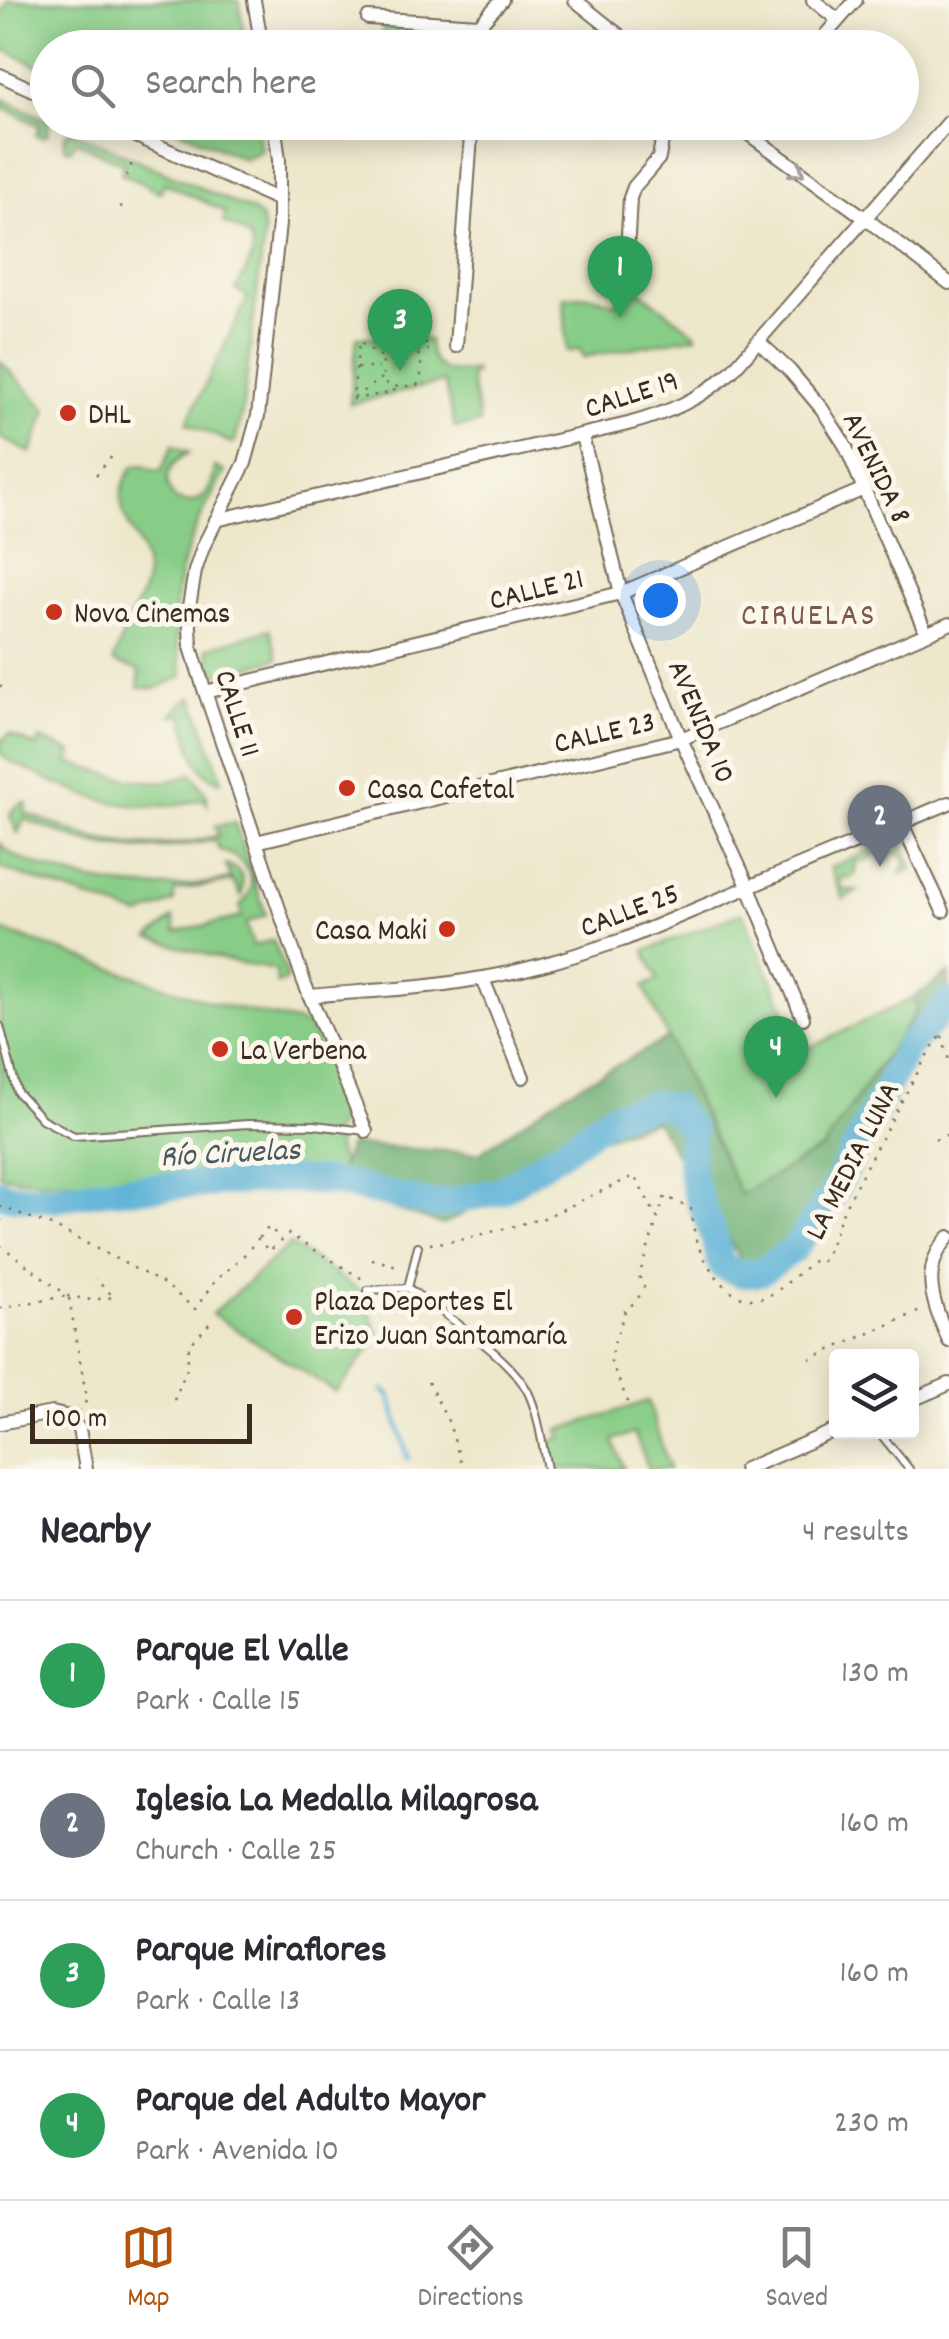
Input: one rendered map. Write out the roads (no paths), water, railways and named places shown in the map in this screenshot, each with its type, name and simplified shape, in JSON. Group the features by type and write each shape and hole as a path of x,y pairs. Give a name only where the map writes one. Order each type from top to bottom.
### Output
{"street":[{"path":"254,0 259,30"},
{"path":"478,30 502,0"},
{"path":"575,0 612,30"},
{"path":"813,0 838,20"},
{"path":"829,30 856,0"},
{"path":"368,18 478,25"},
{"path":"0,75 30,88"},
{"name":"CALLE 19","path":"216,520 582,436 662,414 692,400 720,381 758,341 949,122"},
{"path":"146,140 279,200"},
{"name":"CALLE 11","path":"276,140 277,244 255,432 245,463 195,571 189,606 191,647 309,996 366,1132"},
{"path":"456,346 471,140"},
{"path":"617,275 627,254 630,198 634,187 660,158 662,140"},
{"path":"761,140 949,284"},
{"name":"AVENIDA 8","path":"758,341 822,408 845,445 926,633"},
{"name":"AVENIDA 10","path":"582,436 621,593 803,1018"},
{"name":"CALLE 21","path":"205,692 621,593 864,490"},
{"name":"CALLE 23","path":"256,842 682,738 949,624"},
{"name":"CALLE 25","path":"309,996 483,978 577,955 626,939 949,803"},
{"path":"902,824 943,911"},
{"path":"483,978 523,1077"},
{"path":"949,1236 936,1254 930,1280 934,1305 949,1341"},
{"path":"919,1397 949,1384"},
{"path":"0,1423 52,1413 69,1417 79,1429 86,1469"},
{"path":"745,1469 829,1433"}],"lane":[{"path":"0,1026 17,1092 42,1120 74,1136 248,1124 314,1124 366,1132"},
{"path":"408,1288 418,1246"},
{"path":"368,1286 408,1288 487,1347 522,1382 533,1407 547,1469"},
{"path":"885,1439 909,1469"}],"waterway":[{"name":"Río Ciruelas","path":"0,1192 8,1196 53,1198 107,1190 284,1179 334,1182 436,1205 500,1191 612,1115 654,1104 673,1107 692,1130 692,1176 722,1266 742,1274 761,1272 794,1249 830,1198 906,1049 949,1003"},
{"path":"383,1390 390,1396 408,1458"}],"place":[{"name":"Parque El Valle","path":"620,318"},
{"name":"Parque Miraflores","path":"400,371"},
{"name":"DHL","path":"68,413"},
{"name":"Nova Cinemas","path":"54,612"},
{"name":"Casa Cafetal","path":"347,788"},
{"name":"Iglesia La Medalla Milagrosa","path":"880,867"},
{"name":"Casa Maki","path":"447,929"},
{"name":"La Verbena","path":"220,1049"},
{"name":"Parque del Adulto Mayor","path":"776,1098"},
{"name":"Plaza Deportes El Erizo Juan Santamaría","path":"294,1317"}],"district":[{"name":"CIRUELAS","path":"809,613"}]}
